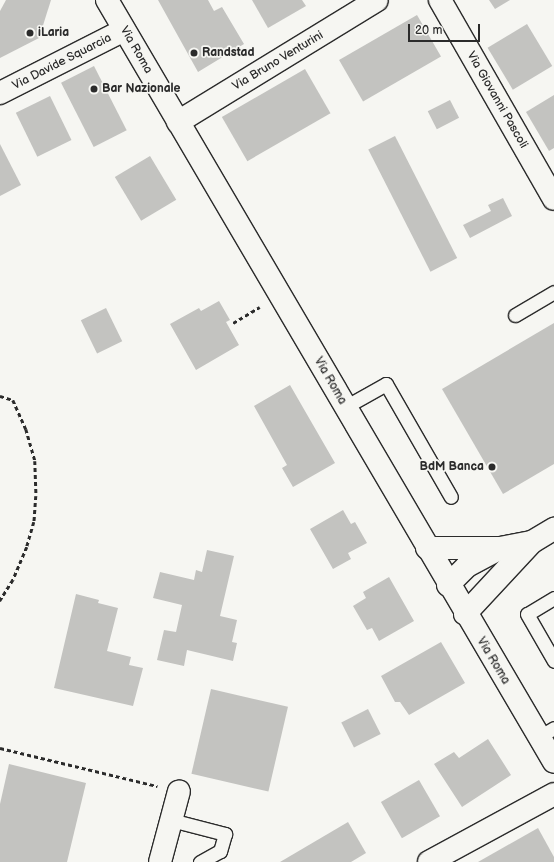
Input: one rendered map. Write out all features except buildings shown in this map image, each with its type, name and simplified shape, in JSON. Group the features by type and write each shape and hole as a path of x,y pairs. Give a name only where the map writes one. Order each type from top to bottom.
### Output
{"street":[{"name":"Via Roma","path":"106,0 465,614 546,733 554,762"},
{"name":"Via Bruno Venturini","path":"178,122 377,0"},
{"name":"Via Giovanni Pascoli","path":"440,0 554,199"},
{"name":"Via Davide Squarcia","path":"0,93 124,30"},
{"path":"465,614 532,542 554,529"},
{"path":"427,548 500,548 532,542"},
{"path":"448,585 467,566 500,548"},
{"path":"160,862 179,791"},
{"path":"429,862 554,794"}],"lane":[{"path":"515,315 554,292"},
{"path":"344,407 386,384 451,497"},
{"path":"554,598 527,614 554,661"},
{"path":"171,820 224,834 220,851 200,862"}],"path":[{"path":"233,324 280,296"},
{"path":"0,396 13,400 26,428 34,461 36,496 34,522 27,547 13,580 0,601"},
{"path":"0,748 179,791"}],"place":[{"name":"iLaria","path":"30,33"},
{"name":"Randstad","path":"194,53"},
{"name":"Bar Nazionale","path":"94,89"},
{"name":"BdM Banca","path":"492,467"}]}
